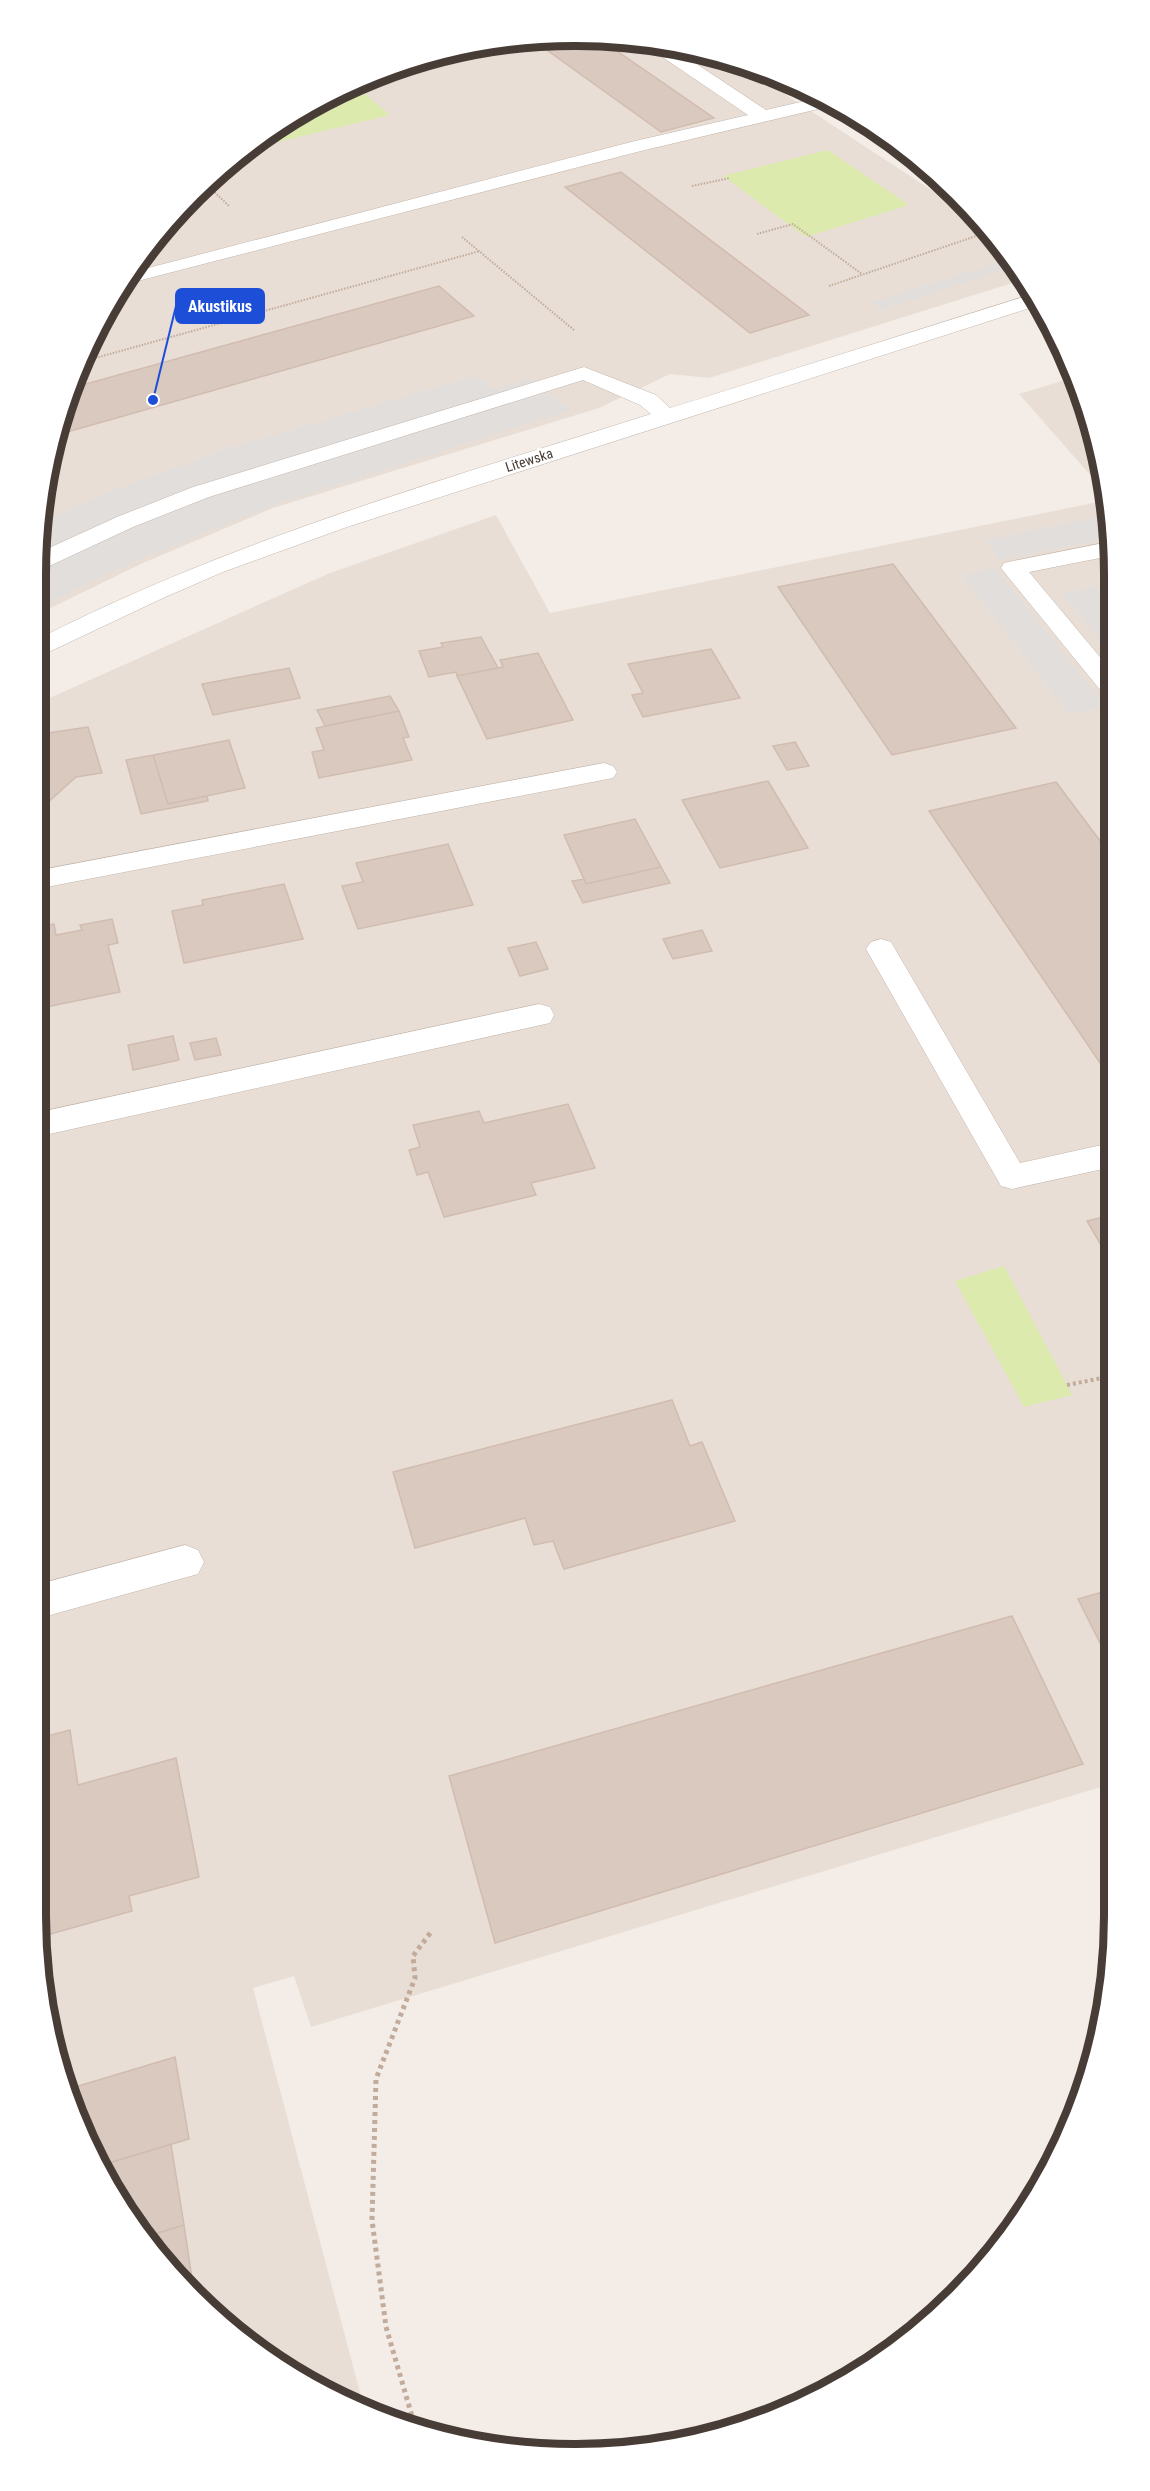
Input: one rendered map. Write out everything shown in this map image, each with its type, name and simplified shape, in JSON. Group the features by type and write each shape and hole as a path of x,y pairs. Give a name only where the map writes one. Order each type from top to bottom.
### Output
{"street":[{"path":"673,56 764,117"},
{"path":"139,276 638,146 815,104"},
{"name":"Litewska","path":"46,645 140,599 251,552 370,511 1027,302"},
{"path":"47,558 125,522 201,492 584,373 648,400 667,416"},
{"path":"1103,550 1013,568 1104,678"},
{"path":"46,878 604,772"},
{"path":"881,950 1012,1178 1104,1157"},
{"path":"46,1123 539,1016"},
{"path":"46,1599 185,1562"}],"path":[{"path":"692,186 730,178"},
{"path":"420,202 581,336"},
{"path":"757,234 793,225 862,274"},
{"path":"829,286 979,235"},
{"path":"93,359 480,251"},
{"path":"1067,1385 1104,1378"},
{"path":"413,2418 386,2327 372,2220 376,2079 415,1978 413,1956 431,1932"}],"shaded area":[{"path":"575,46 644,51 712,65 745,75 770,84 950,202 994,253 1015,282 709,378 670,374 599,408 273,508 143,563 46,610 51,506 65,438 87,373 117,311 156,253 178,227 201,201 253,156 311,117 341,101 405,75 438,65 506,51"},
{"path":"1000,262 1006,270 881,310 872,302"},
{"path":"476,376 494,389 531,379 570,410 283,502 135,561 46,603 50,518 112,491 226,449"},
{"path":"1066,380 1085,438 1094,480 1019,394"},
{"path":"1098,502 1104,575 1104,1786 311,2027 294,1976 253,1988 362,2399 311,2374 253,2335 201,2290 156,2238 117,2180 101,2150 75,2086 57,2019 51,1985 46,1916 46,700 330,573 496,515 550,613"},
{"path":"1100,517 1102,539 1000,560 985,540"},
{"path":"995,568 1104,706 1069,714 962,576"},
{"path":"1096,586 1104,595 1104,644 1061,593"}],"green space":[{"path":"362,92 390,115 270,144 311,117"},
{"path":"828,150 909,205 806,237 723,176"},
{"path":"1004,1266 1072,1395 1024,1407 955,1281"}],"building":[{"path":"575,46 613,48 714,118 661,132 544,48"},
{"path":"621,172 809,315 750,333 565,187"},
{"path":"439,286 474,316 67,432 83,385"},
{"path":"893,564 1016,728 892,755 778,587"},
{"path":"481,637 498,668 457,676 456,672 429,677 419,651 443,647 441,643"},
{"path":"711,649 740,698 643,717 632,695 643,693 628,664"},
{"path":"538,653 573,720 487,739 457,676 503,667 500,660"},
{"path":"289,668 300,698 213,715 202,684"},
{"path":"390,696 399,711 325,726 317,710"},
{"path":"399,711 409,737 403,738 412,760 319,778 312,752 324,750 316,728"},
{"path":"88,727 102,773 76,777 46,804 46,733"},
{"path":"229,740 245,788 168,804 153,755"},
{"path":"795,742 809,766 787,770 773,746"},
{"path":"153,755 168,804 207,796 208,801 141,814 126,760"},
{"path":"768,781 808,848 720,868 682,800"},
{"path":"1056,782 1104,846 1104,1069 929,811"},
{"path":"635,819 661,867 586,884 564,835"},
{"path":"448,844 473,905 358,929 342,886 363,882 356,863"},
{"path":"661,867 670,883 583,903 572,881 584,879 586,884"},
{"path":"284,884 303,939 184,963 172,911 203,905 202,900"},
{"path":"112,919 118,943 108,945 120,992 46,1007 46,926 54,924 56,935 82,930 80,925"},
{"path":"702,930 712,951 673,959 663,939"},
{"path":"536,942 548,969 520,976 508,948"},
{"path":"173,1036 179,1060 133,1070 128,1045"},
{"path":"216,1038 221,1055 195,1060 190,1043"},
{"path":"568,1104 595,1168 531,1183 536,1195 444,1217 428,1172 417,1175 409,1150 420,1147 413,1125 479,1111 484,1123"},
{"path":"1104,1217 1104,1250 1087,1221"},
{"path":"672,1400 690,1446 702,1442 735,1521 564,1569 553,1541 534,1545 525,1518 415,1548 393,1472"},
{"path":"1104,1592 1104,1651 1078,1599"},
{"path":"1012,1616 1083,1764 495,1943 449,1776"},
{"path":"70,1730 78,1785 176,1758 199,1877 129,1896 132,1911 47,1935 46,1736"},
{"path":"175,2057 189,2139 108,2163 75,2087"},
{"path":"171,2144 184,2225 153,2234 108,2163"},
{"path":"184,2225 192,2280 178,2264 153,2234"}],"place":[{"name":"Akustikus","path":"153,400"}]}
